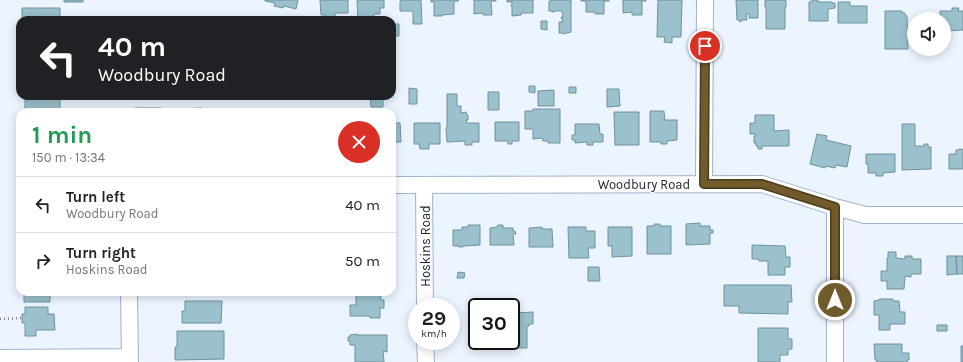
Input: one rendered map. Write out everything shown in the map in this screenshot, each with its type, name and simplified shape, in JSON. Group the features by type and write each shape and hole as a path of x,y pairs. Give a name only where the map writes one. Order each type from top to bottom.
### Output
{"street":[{"path":"704,184 705,0"},
{"name":"Woodbury Road","path":"396,185 762,184 865,215 963,215"},
{"name":"Hoskins Road","path":"424,185 425,298"},
{"path":"834,362 835,207"},
{"path":"0,358 130,359 129,296"},
{"path":"425,350 426,362"}],"path":[{"path":"0,319 22,318"}],"building":[{"path":"64,0 83,0 83,2 64,2"},
{"path":"265,0 298,0 296,9 284,6 283,8 274,6 275,3"},
{"path":"320,0 348,0 348,13 335,13 335,16 321,15"},
{"path":"357,0 384,0 384,8 380,8 380,14 374,14 374,16 358,16"},
{"path":"421,0 422,24 413,24 413,11 400,11 400,1"},
{"path":"431,0 459,1 454,1 454,14 434,16 434,2 431,2"},
{"path":"474,0 496,0 491,1 492,15 483,15 483,13 474,14"},
{"path":"507,0 533,0 533,13 521,13 521,15 512,16 512,2 507,2"},
{"path":"571,0 571,32 563,34 559,33 559,22 563,22 561,17 563,17 562,11 549,11 549,1"},
{"path":"581,0 609,1 604,1 604,14 595,14 595,12 586,12 586,1"},
{"path":"623,0 646,0 642,1 642,15 632,15 632,12 623,13"},
{"path":"658,0 682,0 681,37 672,37 672,43 664,42 665,37 657,37"},
{"path":"736,0 758,0 758,18 749,18 749,14 746,14 747,20 741,20 741,22 737,20"},
{"path":"765,0 786,0 785,29 766,29"},
{"path":"812,0 818,0 818,2 835,3 835,8 828,9 828,21 809,21 809,2"},
{"path":"838,2 850,2 850,6 867,6 867,23 838,23"},
{"path":"22,8 60,8 60,16 22,16"},
{"path":"952,8 959,8 958,11 963,11 963,30 951,31 951,12 940,12 952,11"},
{"path":"885,11 902,11 902,13 905,13 907,16 907,49 885,49"},
{"path":"541,21 547,21 547,30 541,29"},
{"path":"396,24 399,24 399,36 396,36"},
{"path":"529,86 535,86 535,93 529,92"},
{"path":"569,87 576,87 576,93 569,93"},
{"path":"409,88 417,89 417,104 409,104"},
{"path":"607,89 619,89 620,106 607,107"},
{"path":"554,90 554,106 538,106 538,91"},
{"path":"488,92 499,92 499,110 488,110"},
{"path":"447,94 457,94 457,106 461,106 461,113 466,112 468,115 468,120 466,120 467,123 479,123 479,142 472,142 472,145 465,145 465,141 447,142"},
{"path":"25,100 60,100 60,108 25,108"},
{"path":"370,100 383,100 383,107 371,107"},
{"path":"533,109 560,109 560,143 548,143 548,141 543,141 542,138 533,139 533,129 525,129 525,111 533,111"},
{"path":"650,111 664,111 665,120 677,120 677,140 667,141 667,144 661,144 661,142 650,142"},
{"path":"614,112 639,112 639,145 615,145"},
{"path":"755,115 774,115 774,131 789,130 789,146 762,146 762,149 758,149 756,143 754,143 754,136 756,136 755,134 750,134 750,123 755,123"},
{"path":"495,122 519,122 519,141 512,141 512,144 508,144 508,141 495,141"},
{"path":"396,123 400,123 401,142 396,142"},
{"path":"414,123 440,123 440,144 429,144 429,149 420,149 419,144 414,144"},
{"path":"575,124 599,124 600,134 603,134 603,142 593,142 593,145 587,145 587,142 575,143 575,140 572,140 572,135 575,135"},
{"path":"902,124 915,124 915,146 924,146 924,144 928,144 928,147 931,147 931,169 902,170"},
{"path":"817,134 827,136 826,140 851,146 847,167 836,165 835,168 825,166 825,168 810,164"},
{"path":"956,150 963,150 963,169 949,169 949,154 956,154"},
{"path":"866,154 895,154 895,172 883,173 883,176 876,176 876,173 868,173"},
{"path":"700,223 700,226 710,226 710,230 713,230 713,233 710,233 710,244 686,245 686,224"},
{"path":"654,224 660,224 660,226 671,226 671,254 647,254 647,226 654,226"},
{"path":"468,225 480,225 480,245 463,247 453,246 453,230 462,230 462,227 468,227"},
{"path":"498,225 503,225 503,228 513,228 513,231 515,231 516,234 513,234 514,245 490,245 490,228 497,227"},
{"path":"542,227 542,229 552,229 553,247 529,247 529,228"},
{"path":"568,227 586,227 586,231 595,231 595,248 588,248 589,258 569,258"},
{"path":"608,227 632,227 632,256 612,257 612,246 608,246"},
{"path":"752,245 785,246 786,257 790,257 790,267 785,267 785,275 768,275 768,261 752,259"},
{"path":"888,252 896,252 896,258 905,259 905,256 912,256 912,259 921,259 921,274 911,274 911,277 905,276 904,289 887,289 887,281 881,281 881,271 887,271"},
{"path":"947,256 956,256 957,274 947,275"},
{"path":"956,256 963,256 963,274 957,274"},
{"path":"588,267 599,267 600,281 588,281"},
{"path":"458,272 465,273 464,278 457,278"},
{"path":"724,285 791,285 792,302 788,302 788,314 739,313 739,306 724,306"},
{"path":"24,296 50,296 50,302 24,302"},
{"path":"356,296 380,296 381,300 384,300 384,308 380,308 380,318 370,318 369,316 350,316 350,305 356,305"},
{"path":"879,299 893,299 893,301 899,301 900,312 905,312 905,324 890,324 890,330 879,330 879,315 874,315 874,301"},
{"path":"185,301 222,301 221,323 182,323 182,311 185,311"},
{"path":"25,307 48,307 48,314 54,314 55,330 36,330 36,336 25,336 25,323 22,323 22,314 25,314"},
{"path":"533,312 533,324 529,324 527,327 527,348 520,348 520,313"},
{"path":"937,325 947,325 947,331 937,331"},
{"path":"758,328 788,328 788,339 792,339 792,349 788,349 788,355 780,355 780,362 758,362"},
{"path":"177,331 224,331 224,359 175,360"},
{"path":"350,335 387,335 387,352 383,351 384,362 355,362 355,345 350,345 348,337 350,337"},
{"path":"874,344 902,344 902,353 909,353 909,360 907,360 907,362 877,362 877,360 875,360"},
{"path":"961,346 963,346 963,362 961,362"}],"route":[{"path":"705,46 704,184 762,184 835,207 835,300"}]}
